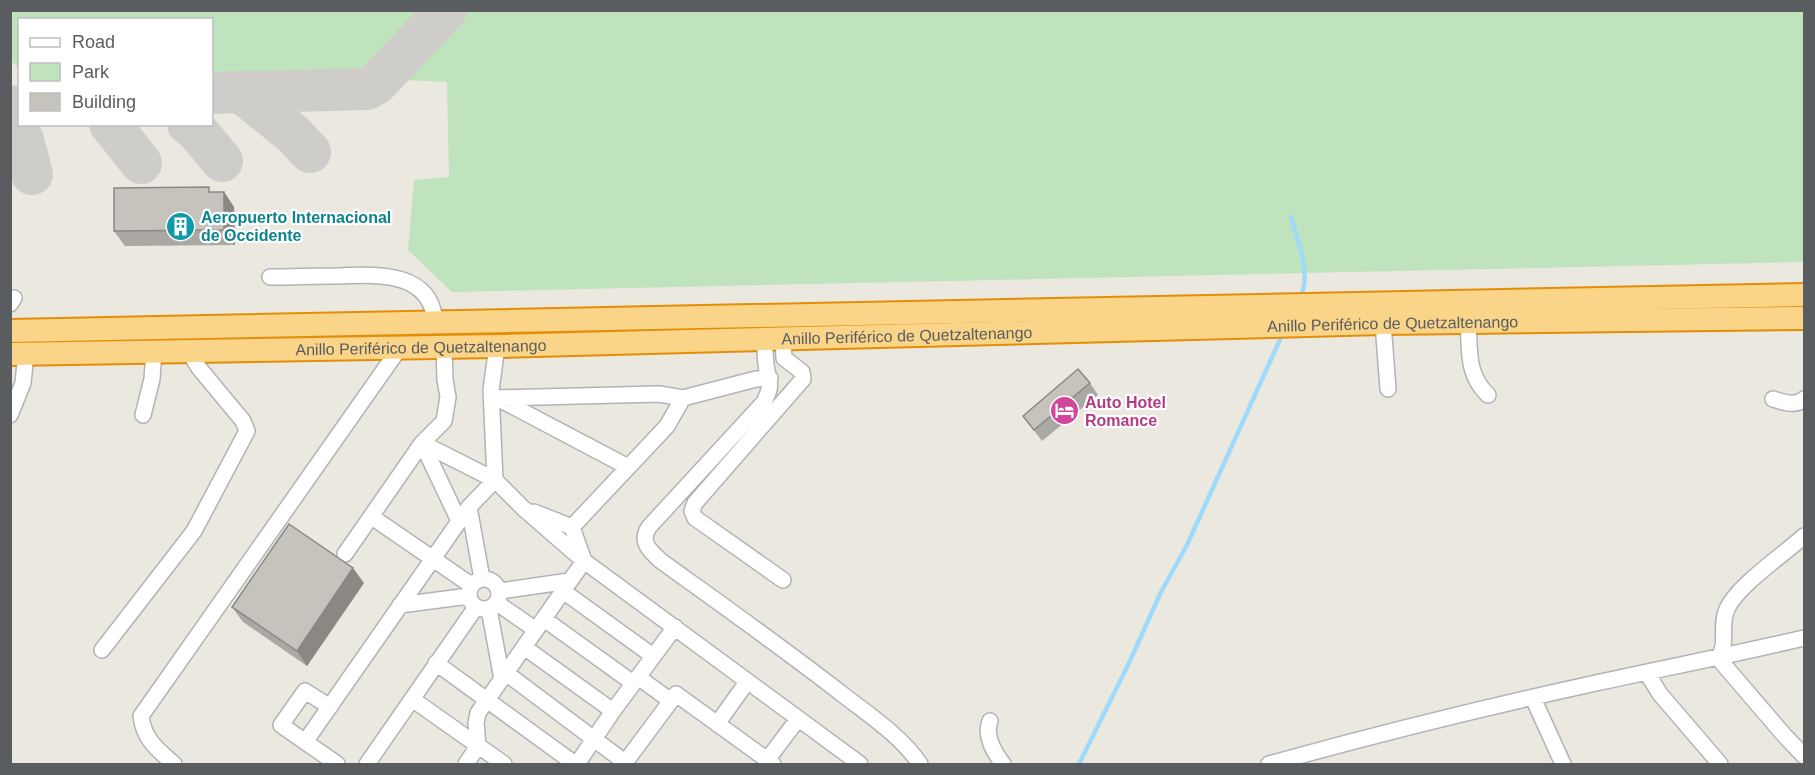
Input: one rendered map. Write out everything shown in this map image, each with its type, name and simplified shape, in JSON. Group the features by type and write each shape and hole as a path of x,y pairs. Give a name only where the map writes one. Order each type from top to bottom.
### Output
{"highway":[{"name":"Anillo Periférico de Quetzaltenango","path":"10,331 1804,295"},
{"name":"Anillo Periférico de Quetzaltenango","path":"18,354 497,346 1468,321 1804,318"}],"street":[{"path":"270,277 376,275 399,278 418,288 428,298 435,321"},
{"path":"1468,321 1472,372 1478,385 1488,395"},
{"path":"1383,323 1388,389"},
{"path":"774,339 766,368 770,378 768,393 758,410 649,527 645,539 646,546 661,561 877,721 897,738 920,765"},
{"path":"774,339 784,358 802,372 803,379 695,503 692,511 695,518 783,580"},
{"path":"174,765 155,748 143,730 141,716 401,346"},
{"path":"345,554 422,443 444,421 448,397 444,346"},
{"path":"305,742 469,507 495,480 495,398 491,390 497,346"},
{"path":"143,416 152,379 154,350"},
{"path":"102,650 194,531 247,431 243,421 199,368 188,350"},
{"path":"10,416 23,383 18,354"},
{"path":"495,398 659,394 683,398 756,379 770,378"},
{"path":"495,398 628,467"},
{"path":"572,527 667,426 683,398"},
{"path":"1773,399 1789,403 1801,402 1804,399"},
{"path":"422,443 495,480 523,508 584,561 860,765"},
{"path":"422,443 459,521"},
{"path":"469,507 483,596 504,676 594,739 625,764 676,694 770,763 798,719"},
{"path":"523,508 572,527 584,561"},
{"path":"372,517 483,596 540,624 671,701"},
{"path":"1718,658 1724,647 1724,618 1731,601 1746,585 1804,536"},
{"path":"466,765 478,746 476,720 486,701 584,561"},
{"path":"400,605 566,586 653,656"},
{"path":"367,765 483,596"},
{"path":"436,663 576,765 675,627"},
{"path":"1269,765 1533,698 1804,638"},
{"path":"524,647 613,711"},
{"path":"1718,658 1804,756"},
{"path":"1647,673 1660,694 1720,765"},
{"path":"717,724 747,682"},
{"path":"330,707 305,691 281,725 337,765"},
{"path":"1533,698 1563,765"},
{"path":"412,699 504,765"},
{"path":"990,721 988,727 990,742 1003,765"}],"green space":[{"path":"11,10 426,11 392,48 376,61 344,71 213,73 213,18 18,18 18,67 11,61"},
{"path":"468,11 1804,11 1804,262 452,292 408,250 414,180 449,177 447,82 405,80"}],"building":[{"path":"209,187 209,192 224,192 224,230 114,231 114,188"},
{"path":"1078,369 1090,383 1034,430 1023,416"},
{"path":"289,524 353,568 297,651 232,607"}],"waterway":[{"path":"1291,217 1304,268 1305,278 1300,298"},
{"path":"1079,764 1160,594 1187,545 1283,333"}],"taxiway":[{"path":"213,93 367,89 376,84 446,10"},
{"path":"242,93 292,133 310,152"},
{"path":"10,106 23,140 32,174"},
{"path":"112,126 141,163"},
{"path":"191,126 222,161"}],"place":[{"name":"Aeropuerto Internacional de Occidente","path":"180,226"},
{"name":"Auto Hotel Romance","path":"1064,411"}]}
